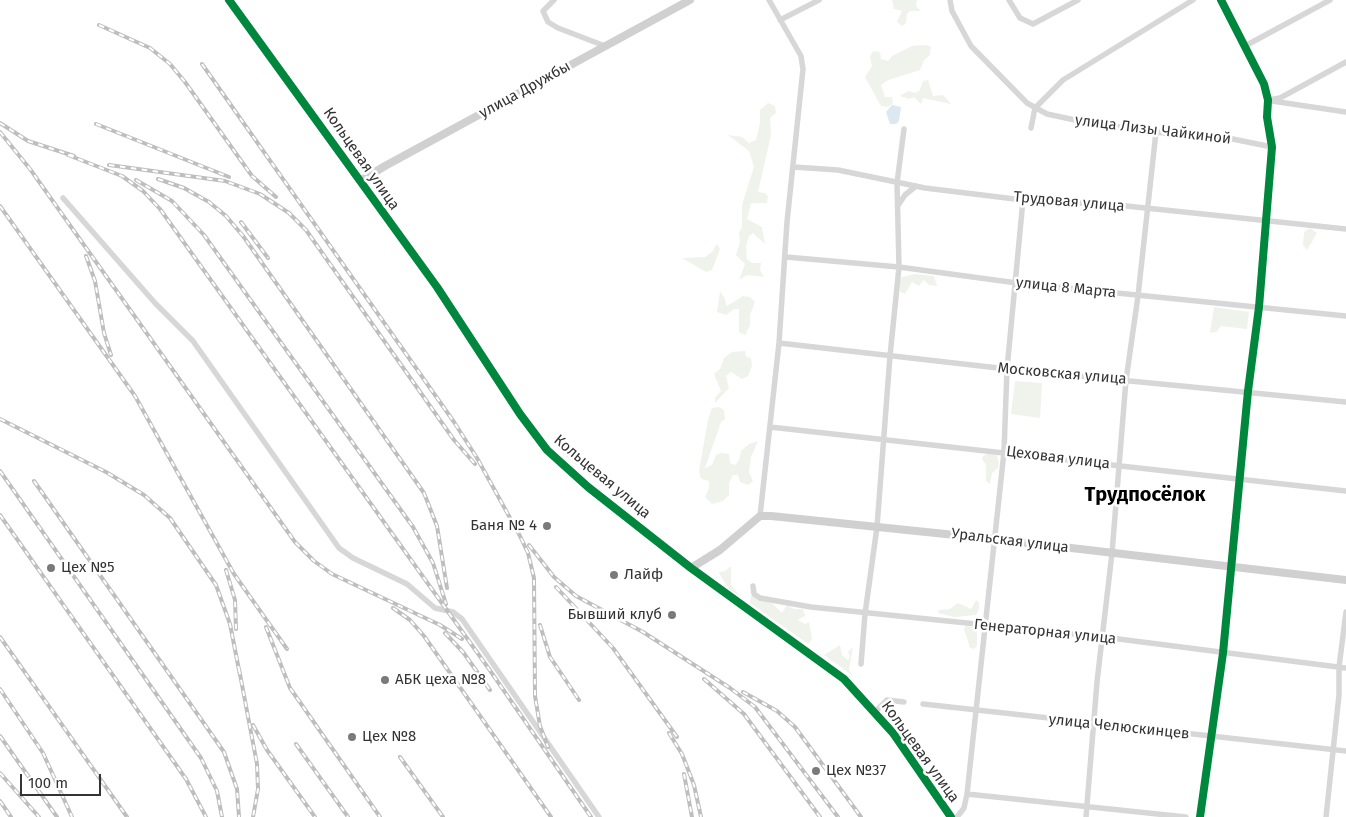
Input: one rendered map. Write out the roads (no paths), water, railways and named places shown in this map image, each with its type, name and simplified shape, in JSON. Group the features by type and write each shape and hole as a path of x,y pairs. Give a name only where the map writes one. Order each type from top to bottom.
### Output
{"street":[{"name":"Кольцевая улица","path":"229,0 442,295 544,446 582,482 691,568 844,679 903,746 951,817"},
{"path":"554,0 543,11 548,22 558,28 605,46"},
{"name":"улица Дружбы","path":"360,181 690,0"},
{"path":"691,568 720,550 760,516 779,343 787,222 794,167 802,63 769,0"},
{"path":"780,20 818,0"},
{"path":"950,0 952,11 970,46 1019,95 1035,108"},
{"path":"1009,0 1020,18 1033,24 1078,0"},
{"path":"1031,128 1035,108 1063,80 1193,0"},
{"path":"1200,817 1223,653 1248,392 1259,307 1272,147 1267,117 1268,100 1264,84 1221,0"},
{"path":"1245,46 1330,0"},
{"path":"1268,100 1280,98 1346,62"},
{"path":"1268,100 1346,112"},
{"name":"улица Лизы Чайкиной","path":"1035,108 1047,114 1089,123 1187,136 1218,136 1272,147"},
{"path":"861,664 865,614 877,526 899,267 898,183 904,129"},
{"path":"1086,817 1120,466 1126,380 1138,296 1156,132"},
{"name":"Трудовая улица","path":"794,167 838,170 916,186 1023,200 1147,208 1346,229"},
{"path":"898,206 905,195 916,186"},
{"path":"63,198 155,303 193,341 339,548 353,558 407,584 430,605 457,614 462,619 599,817"},
{"path":"957,817 964,808 968,794 977,710 984,626 1004,452 1007,369 1017,282 1023,200"},
{"name":"улица 8 Марта","path":"786,257 899,267 1138,296 1346,316"},
{"name":"Московская улица","path":"779,343 1007,369 1346,402"},
{"name":"Цеховая улица","path":"770,427 1346,491"},
{"name":"Уральская улица","path":"760,516 877,526 1346,580"},
{"name":"Генераторная улица","path":"753,586 754,594 760,598 865,614 1103,637 1346,668"},
{"path":"1326,817 1339,695 1339,667 1346,612"},
{"path":"875,712 887,700 904,702"},
{"name":"улица Челюскинцев","path":"923,704 1346,751"},
{"path":"968,794 1086,808 1186,817"}],"railway":[{"path":"99,25 150,48 170,64 252,176 276,197"},
{"path":"202,64 454,422 477,458 520,536 528,553 534,578 535,696 540,726 548,747"},
{"path":"0,123 28,141 74,156"},
{"path":"96,124 229,177"},
{"path":"0,132 30,169 295,542 314,561 332,574 440,625 462,639"},
{"path":"68,155 122,176 143,191 160,209 489,669 591,817"},
{"path":"109,165 225,181 260,194 289,213 306,230 454,440 475,464"},
{"path":"158,179 184,188 209,202 226,216 243,236 424,493 437,526 447,588"},
{"path":"136,180 172,201 204,235 413,527 433,563 446,604"},
{"path":"0,206 135,396 234,574 287,649"},
{"path":"241,222 268,258"},
{"path":"86,256 95,281 104,333 111,355"},
{"path":"0,419 106,472 144,495 170,518 216,585 230,624 240,675"},
{"path":"0,471 201,758 217,791 222,817"},
{"path":"34,481 224,752 237,789 239,817"},
{"path":"0,515 186,779 206,817"},
{"path":"529,545 554,577 576,596 643,632 730,688 755,707 838,817"},
{"path":"226,570 235,600 236,629"},
{"path":"556,587 613,648 677,737"},
{"path":"393,608 410,620 424,636 551,817"},
{"path":"540,625 550,657 579,700"},
{"path":"266,627 290,688 380,817"},
{"path":"445,633 463,652 490,690"},
{"path":"0,637 127,817"},
{"path":"239,669 257,764 258,789 253,817"},
{"path":"704,679 744,714 820,817"},
{"path":"0,689 43,753 72,817"},
{"path":"743,692 777,711 795,727 861,817"},
{"path":"253,725 267,750 315,817"},
{"path":"669,733 682,754 694,785 701,817"},
{"path":"0,736 57,817"},
{"path":"296,744 348,817"},
{"path":"400,757 443,817"},
{"path":"0,773 39,817"},
{"path":"684,774 692,817"},
{"path":"0,801 11,817"}],"place":[{"name":"Баня № 4","path":"547,526"},
{"name":"Цех №5","path":"51,568"},
{"name":"Лайф","path":"614,575"},
{"name":"Бывший клуб","path":"672,615"},
{"name":"АБК цеха №8","path":"385,680"},
{"name":"Цех №8","path":"352,737"},
{"name":"Цех №37","path":"816,771"}],"district":[{"name":"Трудпосёлок","path":"1145,495"}]}
